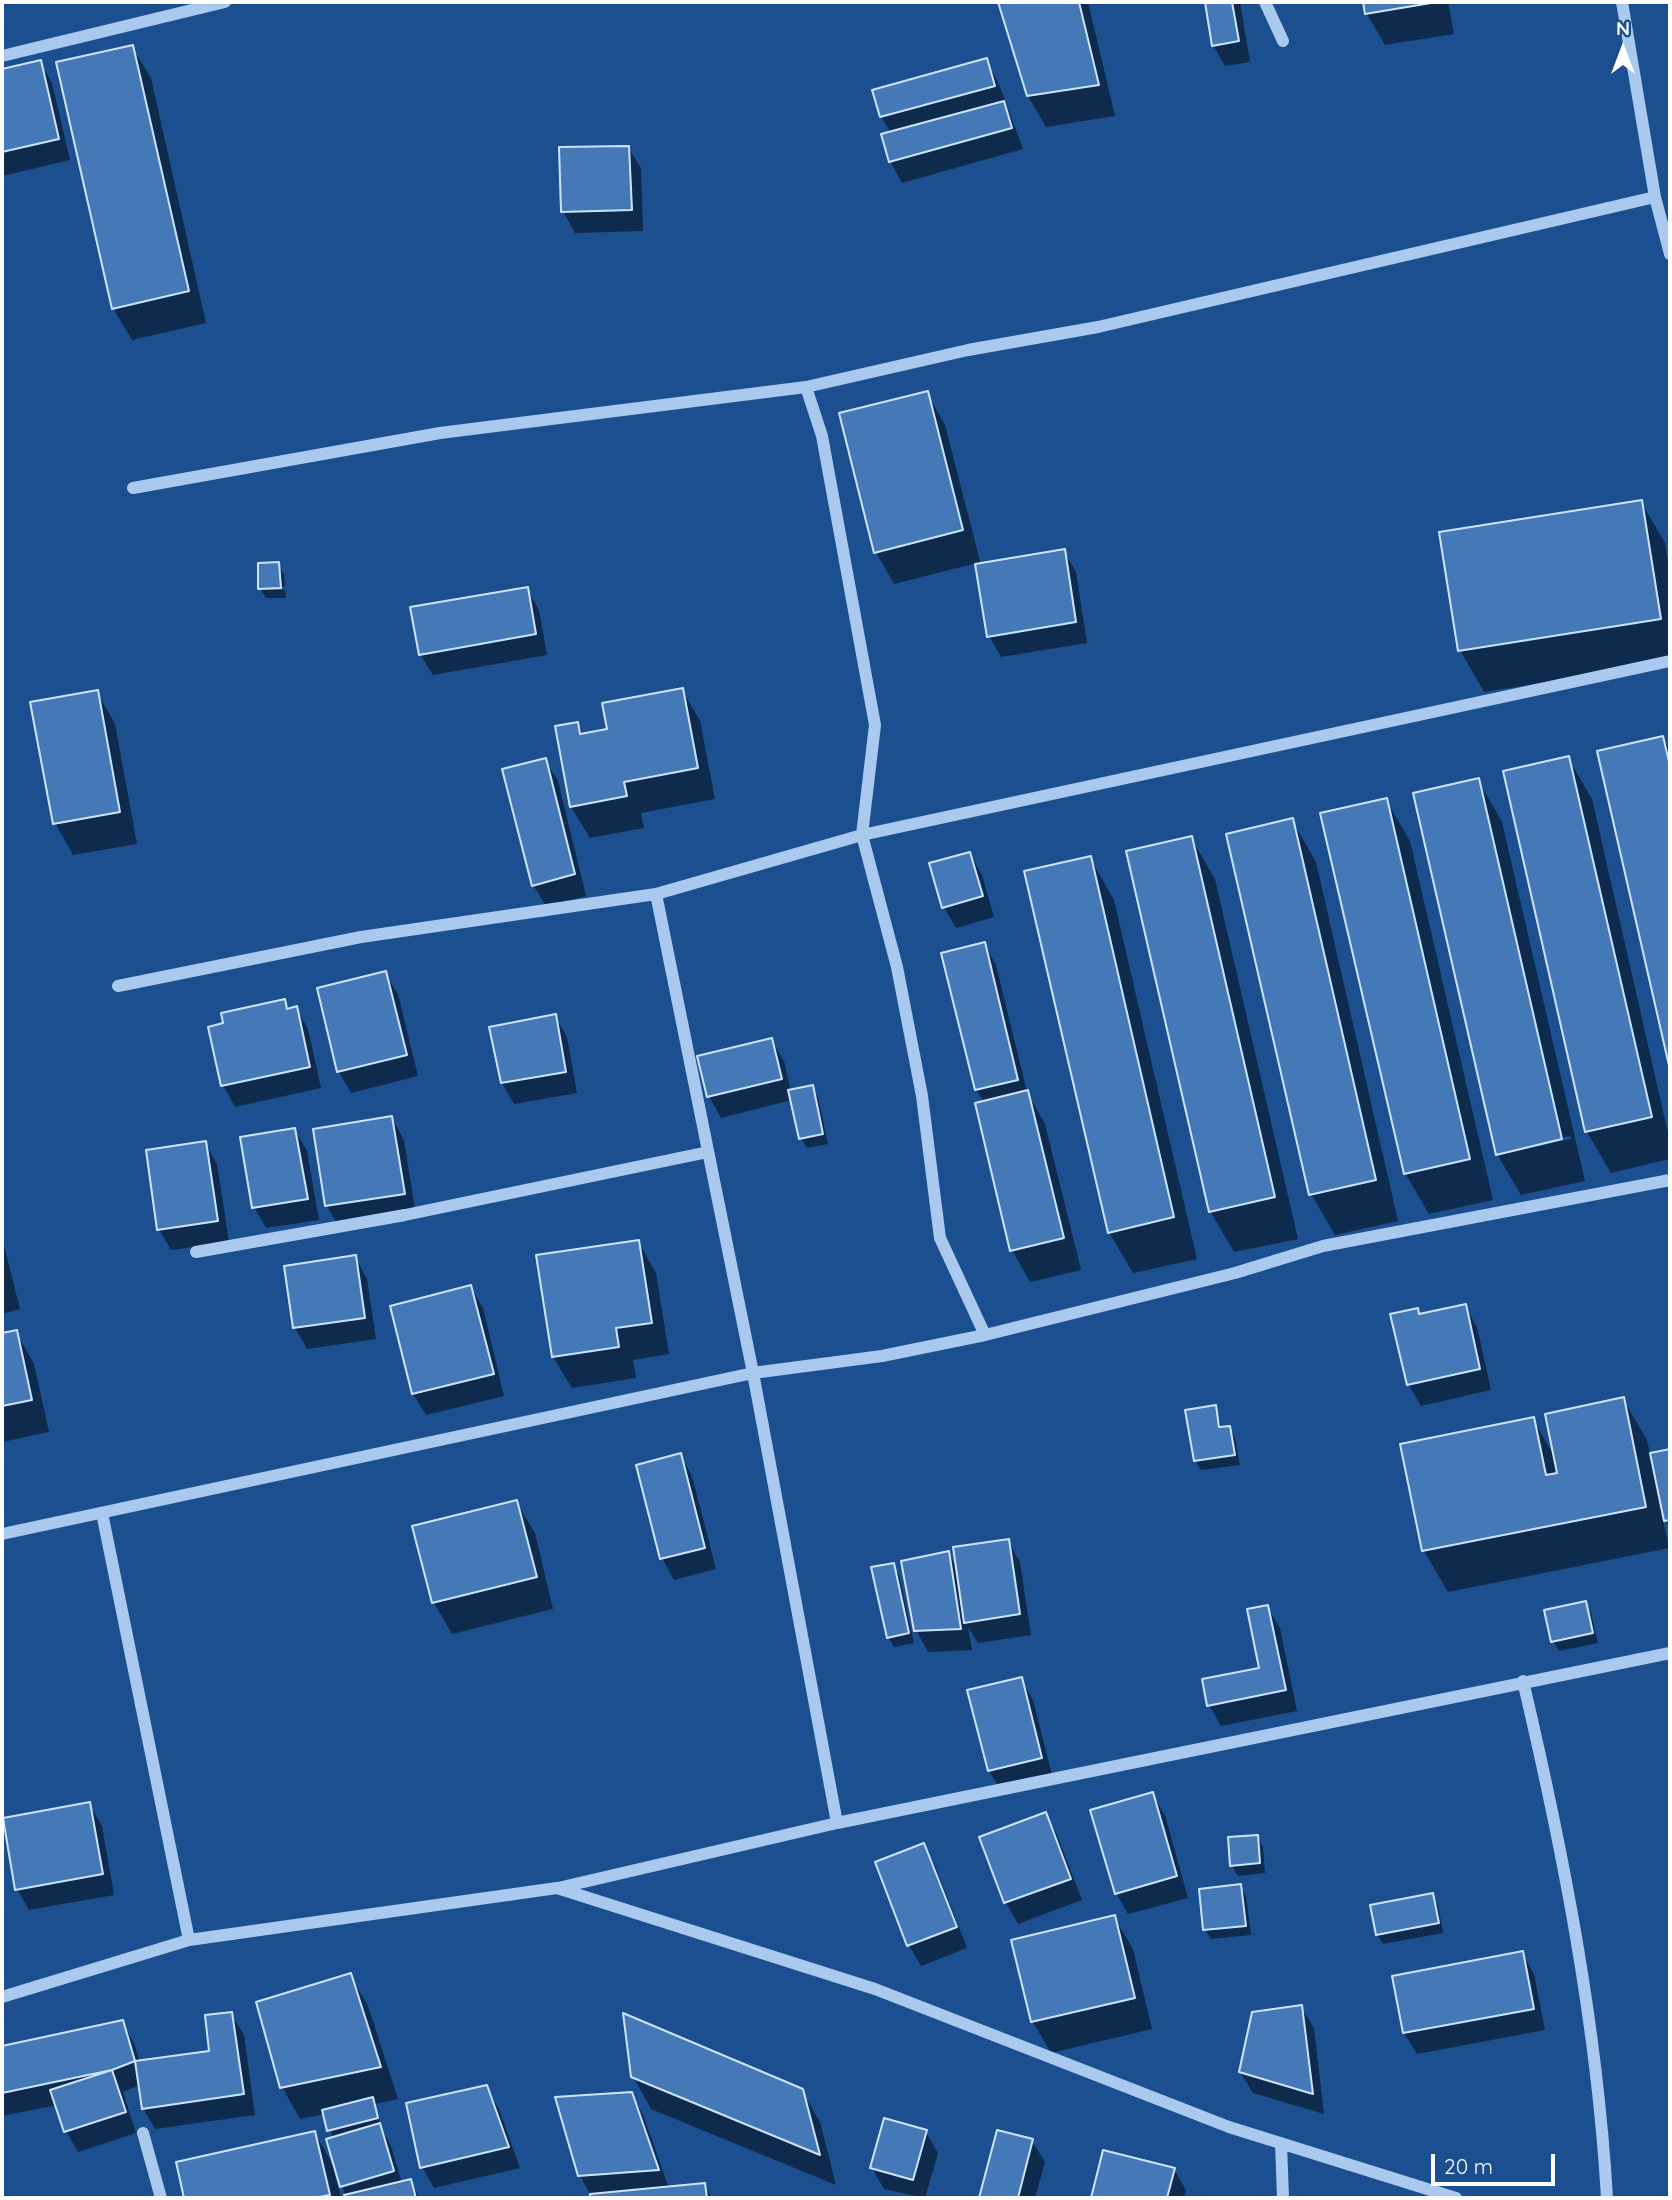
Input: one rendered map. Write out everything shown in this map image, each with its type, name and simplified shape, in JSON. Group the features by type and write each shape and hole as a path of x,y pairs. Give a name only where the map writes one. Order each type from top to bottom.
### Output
{"street":[{"path":"2,56 225,2"},
{"path":"1265,2 1283,41"},
{"path":"1622,2 1655,197 1670,254"},
{"path":"132,488 440,433 806,387 968,349 1098,327 1655,197"},
{"path":"806,387 822,436 875,725 862,835 900,980 922,1096 940,1237 985,1335"},
{"path":"118,986 360,937 656,894 862,835 1670,661"},
{"path":"656,894 754,1373 837,1823"},
{"path":"196,1252 405,1215 708,1152"},
{"path":"2,1534 754,1373 882,1356 985,1335 1235,1273 1323,1246 1670,1181"},
{"path":"102,1513 189,1940"},
{"path":"2,1997 189,1940 557,1888 837,1823 1670,1653"},
{"path":"1523,1681 1550,1794 1587,2010 1602,2114 1606,2198"},
{"path":"557,1888 875,1989 1229,2127 1457,2198"},
{"path":"143,2133 161,2198"},
{"path":"1281,2143 1283,2198"}],"building":[{"path":"998,2 1079,2 1099,85 1027,96"},
{"path":"1205,2 1232,2 1239,41 1212,46"},
{"path":"1363,2 1437,2 1365,14"},
{"path":"133,45 189,291 112,309 56,62"},
{"path":"987,58 995,86 880,117 872,90"},
{"path":"41,60 59,139 2,152 2,69"},
{"path":"1004,101 1012,128 889,162 881,134"},
{"path":"629,146 632,210 561,212 559,147"},
{"path":"928,391 963,530 874,553 839,413"},
{"path":"1642,500 1661,619 1458,651 1439,532"},
{"path":"1065,549 1076,622 987,637 975,564"},
{"path":"279,562 281,588 258,589 258,563"},
{"path":"528,587 536,634 419,655 410,607"},
{"path":"683,688 698,768 624,782 627,796 570,807 555,726 578,722 580,734 607,729 602,703"},
{"path":"98,690 120,812 53,824 30,702"},
{"path":"1663,736 1670,766 1670,1070 1597,751"},
{"path":"1569,756 1652,1117 1585,1132 1503,771"},
{"path":"546,758 575,874 532,886 502,769"},
{"path":"1479,778 1562,1139 1496,1155 1413,793"},
{"path":"1387,798 1470,1159 1404,1174 1320,813"},
{"path":"1293,818 1376,1180 1309,1195 1226,834"},
{"path":"1192,836 1275,1197 1209,1212 1126,851"},
{"path":"970,852 983,896 942,908 929,863"},
{"path":"1091,856 1174,1217 1108,1233 1024,871"},
{"path":"985,942 1018,1080 975,1090 941,953"},
{"path":"386,971 407,1055 337,1072 317,988"},
{"path":"285,999 287,1009 297,1006 310,1067 221,1086 208,1027 223,1023 221,1013"},
{"path":"556,1014 566,1072 501,1083 489,1027"},
{"path":"772,1038 782,1079 707,1097 697,1056"},
{"path":"813,1085 823,1134 799,1139 788,1090"},
{"path":"1028,1090 1064,1238 1010,1251 975,1103"},
{"path":"392,1116 405,1194 325,1206 313,1129"},
{"path":"295,1128 308,1199 252,1208 240,1137"},
{"path":"206,1141 218,1221 157,1230 146,1150"},
{"path":"639,1240 652,1323 616,1328 619,1347 552,1357 536,1255"},
{"path":"356,1255 365,1318 293,1328 284,1266"},
{"path":"471,1285 494,1374 412,1394 390,1306"},
{"path":"1466,1304 1480,1369 1407,1385 1390,1314 1418,1308 1419,1314"},
{"path":"17,1330 32,1400 2,1406 2,1333"},
{"path":"1624,1397 1646,1507 1422,1551 1400,1444 1534,1417 1546,1475 1557,1473 1545,1414"},
{"path":"1216,1405 1219,1427 1230,1426 1235,1455 1194,1461 1185,1410"},
{"path":"1670,1449 1670,1520 1664,1521 1650,1453"},
{"path":"681,1453 705,1548 660,1559 636,1465"},
{"path":"517,1500 537,1577 432,1603 412,1526"},
{"path":"1009,1539 1020,1614 964,1623 953,1547"},
{"path":"949,1551 961,1629 914,1631 901,1561"},
{"path":"894,1563 909,1633 887,1638 871,1567"},
{"path":"1586,1601 1593,1633 1551,1642 1544,1610"},
{"path":"1268,1605 1286,1690 1207,1706 1202,1679 1259,1668 1247,1609"},
{"path":"1022,1677 1042,1758 988,1771 967,1690"},
{"path":"1153,1792 1177,1876 1115,1894 1090,1810"},
{"path":"90,1802 103,1874 15,1890 3,1818"},
{"path":"1046,1812 1071,1879 1004,1903 979,1837"},
{"path":"1258,1835 1260,1863 1230,1866 1228,1837"},
{"path":"924,1843 957,1927 907,1946 875,1862"},
{"path":"1241,1884 1246,1926 1203,1930 1199,1889"},
{"path":"1433,1893 1439,1923 1376,1935 1370,1905"},
{"path":"1115,1915 1135,1998 1031,2022 1011,1940"},
{"path":"1523,1951 1534,2009 1403,2033 1392,1976"},
{"path":"351,1973 381,2067 280,2088 256,2002"},
{"path":"1302,2005 1313,2094 1239,2072 1252,2012"},
{"path":"232,2012 244,2094 142,2109 135,2061 209,2051 205,2015"},
{"path":"623,2013 803,2089 820,2155 631,2077"},
{"path":"123,2020 135,2061 112,2070 2,2093 2,2046"},
{"path":"112,2070 126,2112 64,2132 50,2090"},
{"path":"487,2085 509,2147 420,2168 406,2103"},
{"path":"632,2092 659,2170 578,2176 555,2097"},
{"path":"373,2097 378,2118 327,2131 322,2110"},
{"path":"884,2118 927,2130 913,2180 870,2168"},
{"path":"380,2123 394,2171 340,2187 326,2139"},
{"path":"997,2130 1033,2139 1018,2198 979,2198"},
{"path":"315,2131 330,2195 314,2198 184,2198 176,2162"},
{"path":"1103,2150 1175,2168 1167,2198 1091,2198"},
{"path":"411,2179 416,2198 345,2198 344,2195"},
{"path":"705,2183 707,2198 590,2198 590,2194"}]}
